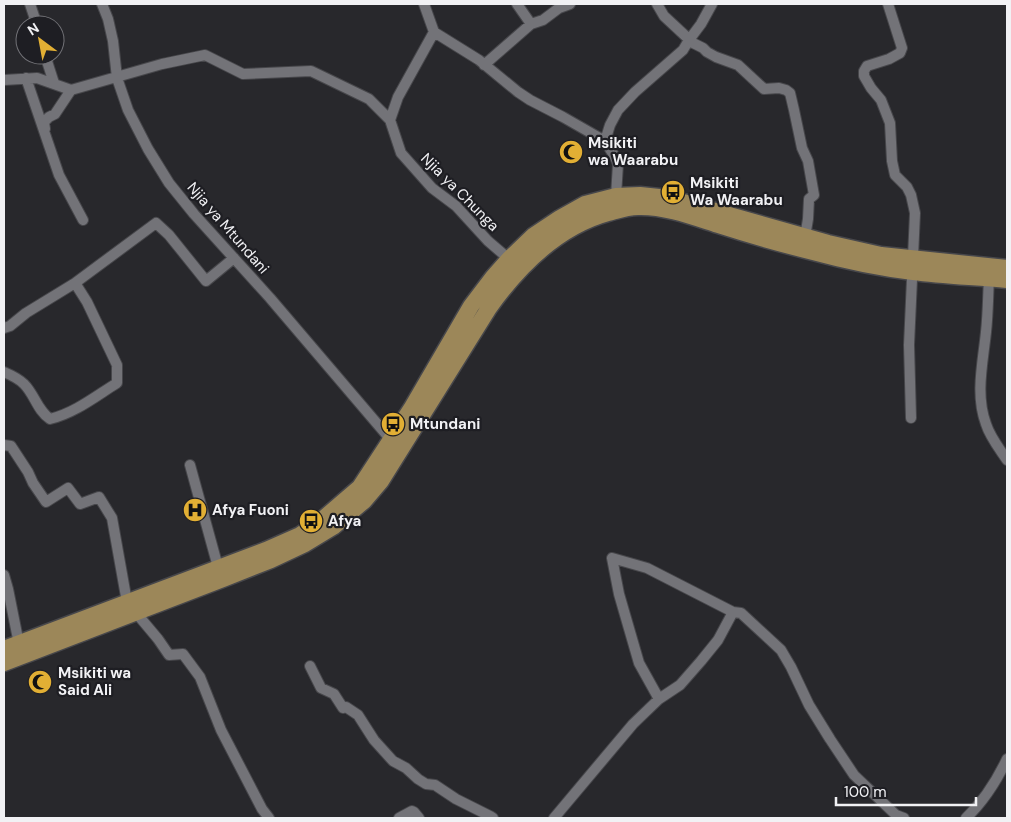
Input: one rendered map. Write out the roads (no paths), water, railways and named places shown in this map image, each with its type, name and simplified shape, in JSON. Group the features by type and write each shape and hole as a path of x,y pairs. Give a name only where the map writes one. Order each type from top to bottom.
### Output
{"main road":[{"path":"4,663 132,608 218,567 266,550 300,535 324,518 360,487 411,409 471,306 493,277 533,236 585,204 616,196 640,195 669,198 804,237 881,254 913,265 1007,280"},
{"path":"11,646 132,608 271,560 305,544 333,527 364,501 381,481 489,308 504,288 541,250 561,234 587,220 623,209 641,206 664,209 748,235 855,262 1007,268"}],"street":[{"name":"Njia ya Mtundani","path":"102,4 113,41 117,78 128,110 169,183 391,440"},
{"path":"424,4 434,32 479,60 530,100 605,141 618,164 616,196"},
{"path":"517,4 531,24"},
{"path":"484,65 531,24 543,20 559,8 570,4"},
{"path":"657,4 664,16 689,40 716,57 738,65 764,89 779,88 790,93 802,148 808,161 814,195 809,199 808,219 804,237"},
{"path":"605,141 610,125 618,110 635,92 683,50 712,4"},
{"path":"888,4 902,48 900,53 889,59 867,66 864,76 881,100 890,123 894,175 907,187 915,213 909,345 911,418"},
{"path":"4,80 38,78 71,90 162,64 205,55 243,74 311,72 369,99 390,120 398,98 434,32"},
{"path":"48,65 54,84"},
{"path":"26,78 59,175 83,220"},
{"path":"47,138 44,122 55,114 71,90"},
{"name":"Njia ya Chunga","path":"390,120 401,154 432,188 456,206 488,241 509,259"},
{"path":"4,328 76,283 156,223 169,235 206,281 234,258"},
{"path":"989,278 987,330 981,379 981,406 986,424 1007,460"},
{"path":"4,372 15,376 24,384 44,415 50,419 59,417 86,403 117,383 117,365 88,302 76,283"},
{"path":"4,445 11,446 46,502 68,488 80,504 99,497 112,518 132,608 169,655 183,654 200,677 221,730 262,809 269,818"},
{"path":"190,465 218,567"},
{"path":"659,699 639,663 619,594 612,558 647,568 733,612 741,613 780,650 791,667 809,705 854,775 896,815 904,818"},
{"path":"4,575 8,589 11,646"},
{"path":"554,818 633,724 659,699 680,685 701,661 718,640 733,612"},
{"path":"310,666 321,688 334,694 343,708 346,707 358,715 374,740 393,761 406,768 426,784 434,785 493,818"},
{"path":"966,818 976,809 1007,759"},
{"path":"399,818 412,811 419,818"}],"place":[{"name":"Msikiti wa Waarabu","path":"571,152"},
{"name":"Msikiti Wa Waarabu","path":"673,192"},
{"name":"Mtundani","path":"393,424"},
{"name":"Afya Fuoni","path":"195,510"},
{"name":"Afya","path":"311,521"},
{"name":"Msikiti wa Said Ali","path":"40,682"}]}
